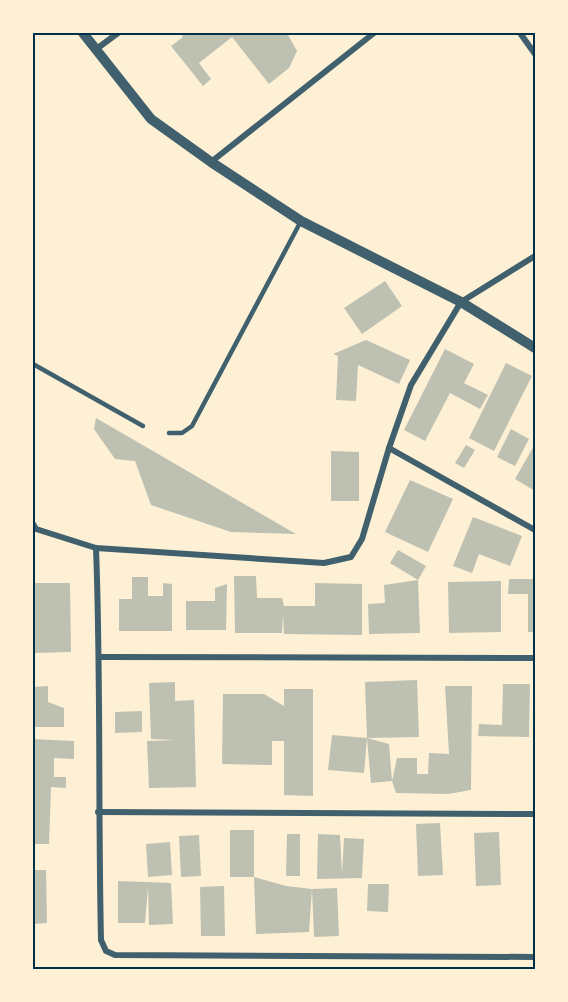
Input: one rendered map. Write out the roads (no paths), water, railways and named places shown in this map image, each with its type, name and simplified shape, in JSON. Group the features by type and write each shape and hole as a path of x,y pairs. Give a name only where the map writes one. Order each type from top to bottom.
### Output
{"street":[{"path":"83,33 151,118 211,162 301,221 461,302 535,348"},
{"path":"96,51 118,33"},
{"path":"211,162 374,33"},
{"path":"520,33 535,54"},
{"path":"33,524 36,529 96,548 324,562 351,557 362,539 389,448 411,385 461,302 535,256"},
{"path":"389,448 535,530"},
{"path":"96,548 100,657 98,812 101,940 106,951 115,955 535,957"},
{"path":"100,657 535,657"},
{"path":"98,812 535,814"}],"lane":[{"path":"169,433 182,433 192,426 301,221"},
{"path":"33,364 143,426"}]}
